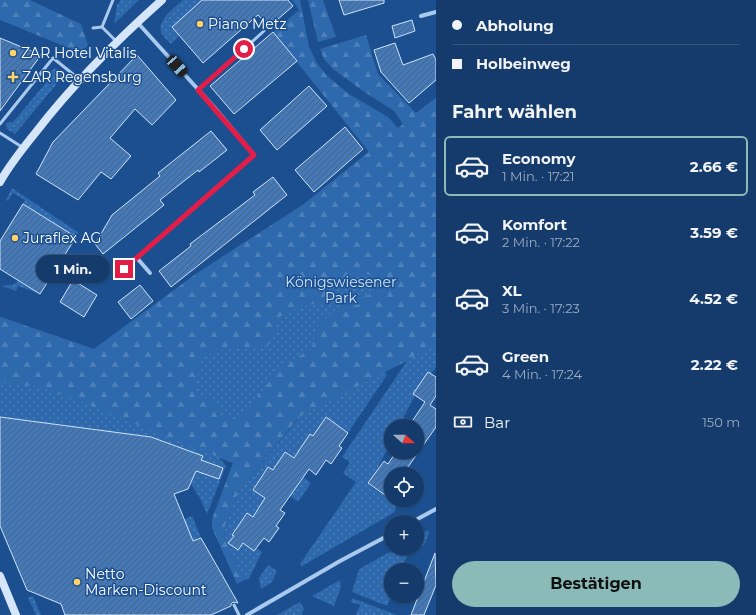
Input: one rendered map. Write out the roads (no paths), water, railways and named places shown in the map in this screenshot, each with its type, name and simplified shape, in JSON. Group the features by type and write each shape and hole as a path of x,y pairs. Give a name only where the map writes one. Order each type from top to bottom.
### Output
{"street":[{"path":"0,182 23,148 79,79 116,41 162,0"},
{"path":"421,16 436,12"},
{"path":"124,269 254,155 137,22"},
{"path":"137,258 150,273"},
{"path":"424,516 436,509"},
{"path":"247,615 384,538"},
{"path":"0,576 16,615"}],"lane":[{"path":"102,27 112,0"},
{"path":"93,28 102,27"},
{"path":"102,27 116,41"},
{"path":"198,90 264,31"},
{"path":"0,124 53,58 79,79"},
{"path":"0,133 23,148"},
{"path":"234,605 239,615"}],"place":[{"name":"Piano Metz","path":"200,24"},
{"name":"ZAR Hotel Vitalis","path":"13,53"},
{"name":"ZAR Regensburg","path":"13,77"},
{"name":"Juraflex AG","path":"15,238"},
{"name":"Netto Marken-Discount","path":"77,582"}],"park label":[{"name":"Königswiesener Park","path":"341,290"}]}
